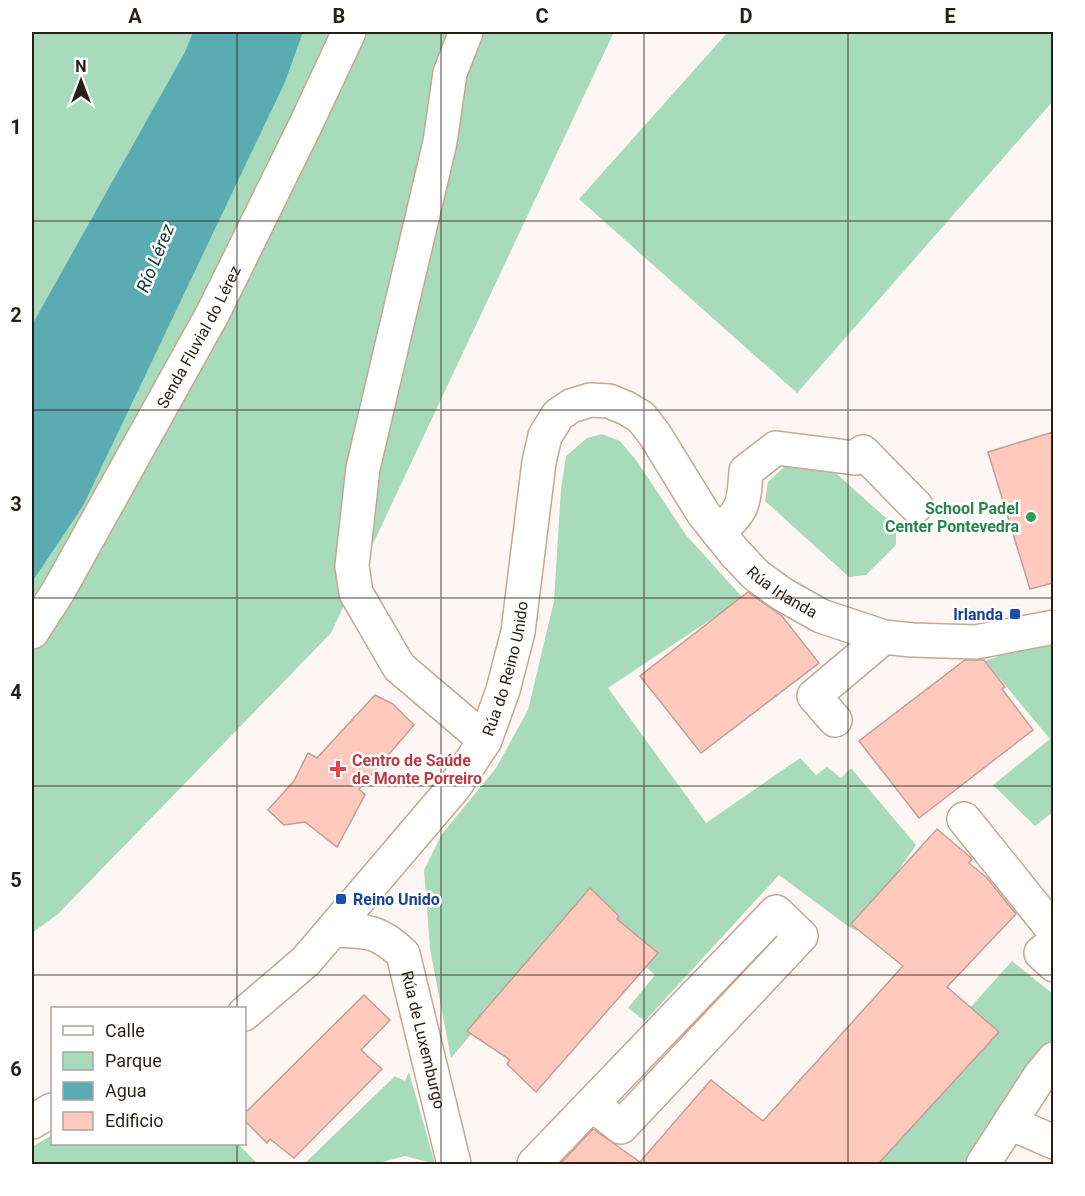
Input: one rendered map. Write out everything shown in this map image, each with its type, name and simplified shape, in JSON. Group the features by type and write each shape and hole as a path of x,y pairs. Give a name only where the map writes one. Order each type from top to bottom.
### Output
{"street":[{"name":"Senda Fluvial do Lérez","path":"32,632 59,590 213,314 306,126 349,32"},
{"path":"466,32 450,73 440,142 363,468 352,566 356,593 399,667 485,740"},
{"name":"Rúa do Reino Unido","path":"246,1012 306,961 455,786 485,740 503,690 518,632 538,462 545,436 558,415 571,406 590,400"},
{"name":"Rúa Irlanda","path":"590,400 609,401 641,417 655,435 703,513 735,553 756,575 782,594 821,616 884,637 976,642 1053,627"},
{"path":"718,532 731,522 744,502 746,471 776,448 855,458 863,452 916,506"},
{"path":"834,720 814,696 884,637"},
{"path":"964,819 1053,931"},
{"path":"534,1164 776,912 801,936 621,1127 592,1104"},
{"name":"Rúa de Luxemburgo","path":"333,930 372,933 387,939 402,954 454,1164"},
{"path":"1053,942 1041,953 1053,965"},
{"path":"983,1164 1053,1059"},
{"path":"32,1122 51,1111"},
{"path":"1010,1123 1053,1142"}],"green space":[{"path":"32,32 614,32 331,633 58,914 32,933"},
{"path":"728,32 1053,32 1053,101 797,393 579,199"},
{"path":"602,434 620,441 636,460 686,535 743,598 608,688 706,823 800,758 816,775 827,767 841,778 851,768 916,845 857,931 779,875 645,1021 628,1008 655,975 579,908 451,1058 430,949 424,870 442,834 496,768 528,710 554,601 561,489 566,456 587,438"},
{"path":"796,456 819,458 896,527 896,545 866,575 849,577 765,501 768,482"},
{"path":"1053,646 1053,812 1035,826 993,785 1050,739 985,661 1019,649"},
{"path":"1012,961 1053,992 1053,1055 975,1164 878,1164 998,1032 968,1010"},
{"path":"409,1072 435,1164 405,1156 375,1164 304,1164 395,1076 405,1081"},
{"path":"51,1136 51,1145 239,1145 258,1164 32,1164 32,1147"}],"water":[{"name":"Río Lérez","path":"193,32 303,32 285,82 83,506 32,582 32,325 185,52"}],"building":[{"name":"School Padel Center Pontevedra","path":"1053,432 1053,583 1030,589 988,452"},
{"path":"748,592 782,616 819,663 701,753 640,676"},
{"path":"965,660 984,660 1005,687 1002,689 1033,730 919,818 859,741"},
{"name":"Centro de Saúde de Monte Porreiro","path":"375,695 393,704 414,725 359,789 365,795 337,847 305,822 284,825 268,810 294,781 308,753 317,758"},
{"path":"937,829 972,859 969,863 987,878 1016,914 947,987 999,1032 878,1164 560,1164 593,1129 640,1162 711,1080 763,1121 903,966 851,924"},
{"path":"590,888 619,916 617,919 658,953 536,1092 507,1064 510,1060 467,1031"},
{"path":"364,995 390,1020 361,1050 382,1069 294,1158 270,1139 267,1143 246,1122 246,1112"}],"place":[{"name":"School Padel Center Pontevedra","path":"1031,517"},
{"name":"Irlanda","path":"1015,614"},
{"name":"Centro de Saúde de Monte Porreiro","path":"338,769"},
{"name":"Reino Unido","path":"341,899"}]}
